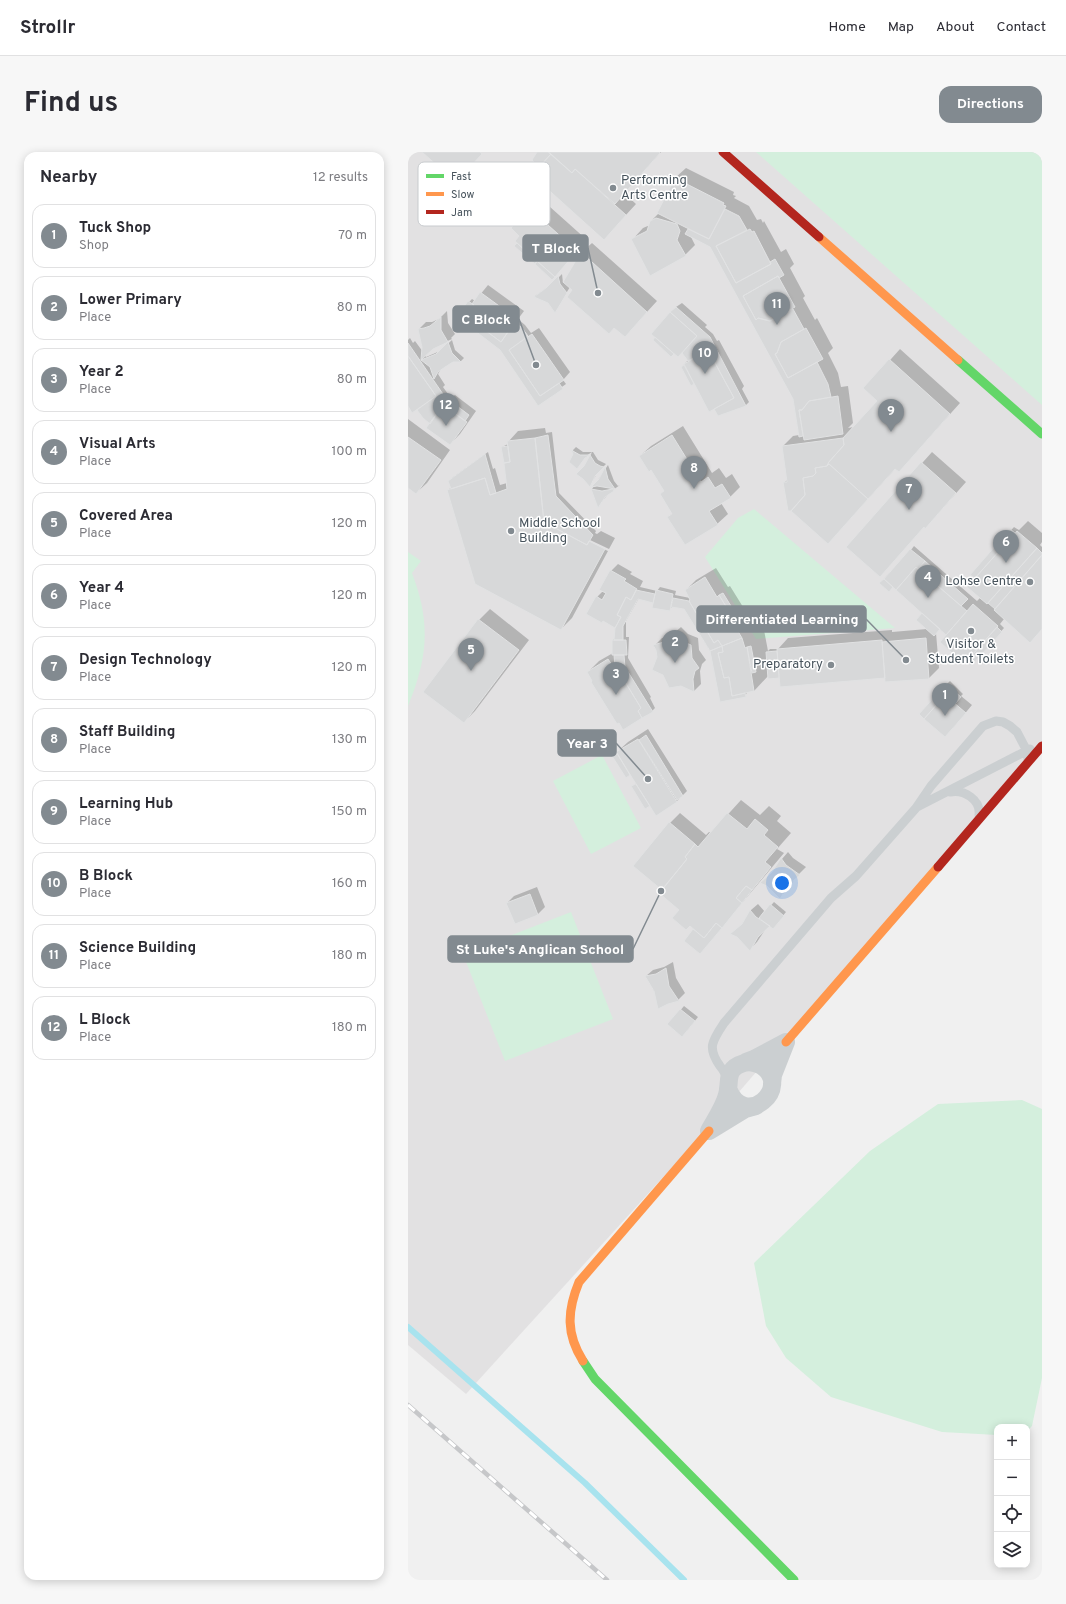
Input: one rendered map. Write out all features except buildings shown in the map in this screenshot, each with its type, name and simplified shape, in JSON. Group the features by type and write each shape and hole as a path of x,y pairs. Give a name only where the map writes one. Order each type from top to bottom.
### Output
{"street":[{"path":"723,152 1042,434"},
{"path":"709,1131 746,1109 763,1102 768,1097 773,1075 786,1042 1042,744"},
{"path":"786,1042 733,1069 725,1100 709,1131 579,1282 572,1295 569,1308 571,1336 576,1351 584,1365 595,1379 794,1580"},
{"path":"746,1062 753,1062 766,1069 770,1075 772,1084"},
{"path":"728,1085 735,1101 749,1107 756,1106"}],"lane":[{"path":"728,1085 726,1075 711,1050 713,1040 724,1024 831,898 856,876 916,808 941,775 978,731 988,723 996,721 1010,726 1016,732 1027,751 1028,759 1025,765"},
{"path":"916,808 1042,744"},
{"path":"943,794 959,791 970,796 978,806 979,811 977,821"}],"shaded area":[{"path":"408,152 1042,152 1042,742 706,1130 466,1394 408,1345"}],"green space":[{"path":"756,152 1042,152 1042,405"},
{"path":"754,509 895,628 756,639 705,557 738,518"},
{"path":"408,552 421,561 412,573 422,608 425,640 420,672 408,706"},
{"path":"602,755 641,828 591,854 553,781"},
{"path":"571,912 613,1019 505,1061 463,954"},
{"path":"1022,1100 1042,1109 1042,1378 1032,1426 1030,1428 1030,1424 994,1424 994,1435 942,1432 831,1397 786,1358 766,1326 754,1263 870,1151 938,1104"}],"waterway":[{"path":"408,1327 585,1483 684,1580"}],"railway":[{"path":"408,1405 607,1580"}],"traffic: fast":[{"path":"958,360 1042,434"},
{"path":"583,1361 595,1379 794,1580"}],"traffic: slow":[{"path":"819,237 958,360"},
{"path":"786,1042 938,867"},
{"path":"583,1361 577,1351 571,1332 570,1322 572,1303 579,1282 709,1131"}],"traffic: jam":[{"path":"723,152 819,237"},
{"path":"938,867 1042,746"}],"place":[{"name":"Performing Arts Centre","path":"613,188"},
{"name":"T Block","path":"598,293"},
{"name":"Science Building","path":"777,325"},
{"name":"C Block","path":"536,365"},
{"name":"B Block","path":"705,374"},
{"name":"L Block","path":"446,426"},
{"name":"Learning Hub","path":"891,432"},
{"name":"Staff Building","path":"694,489"},
{"name":"Design Technology","path":"909,510"},
{"name":"Middle School Building","path":"511,531"},
{"name":"Year 4","path":"1006,563"},
{"name":"Lohse Centre","path":"1030,582"},
{"name":"Visual Arts","path":"928,598"},
{"name":"Visitor & Student Toilets","path":"971,631"},
{"name":"Differentiated Learning","path":"906,660"},
{"name":"Lower Primary","path":"675,663"},
{"name":"Preparatory","path":"831,665"},
{"name":"Covered Area","path":"471,671"},
{"name":"Year 2","path":"616,695"},
{"name":"Tuck Shop","path":"945,716"},
{"name":"Year 3","path":"648,779"},
{"name":"St Luke's Anglican School","path":"661,891"}]}
